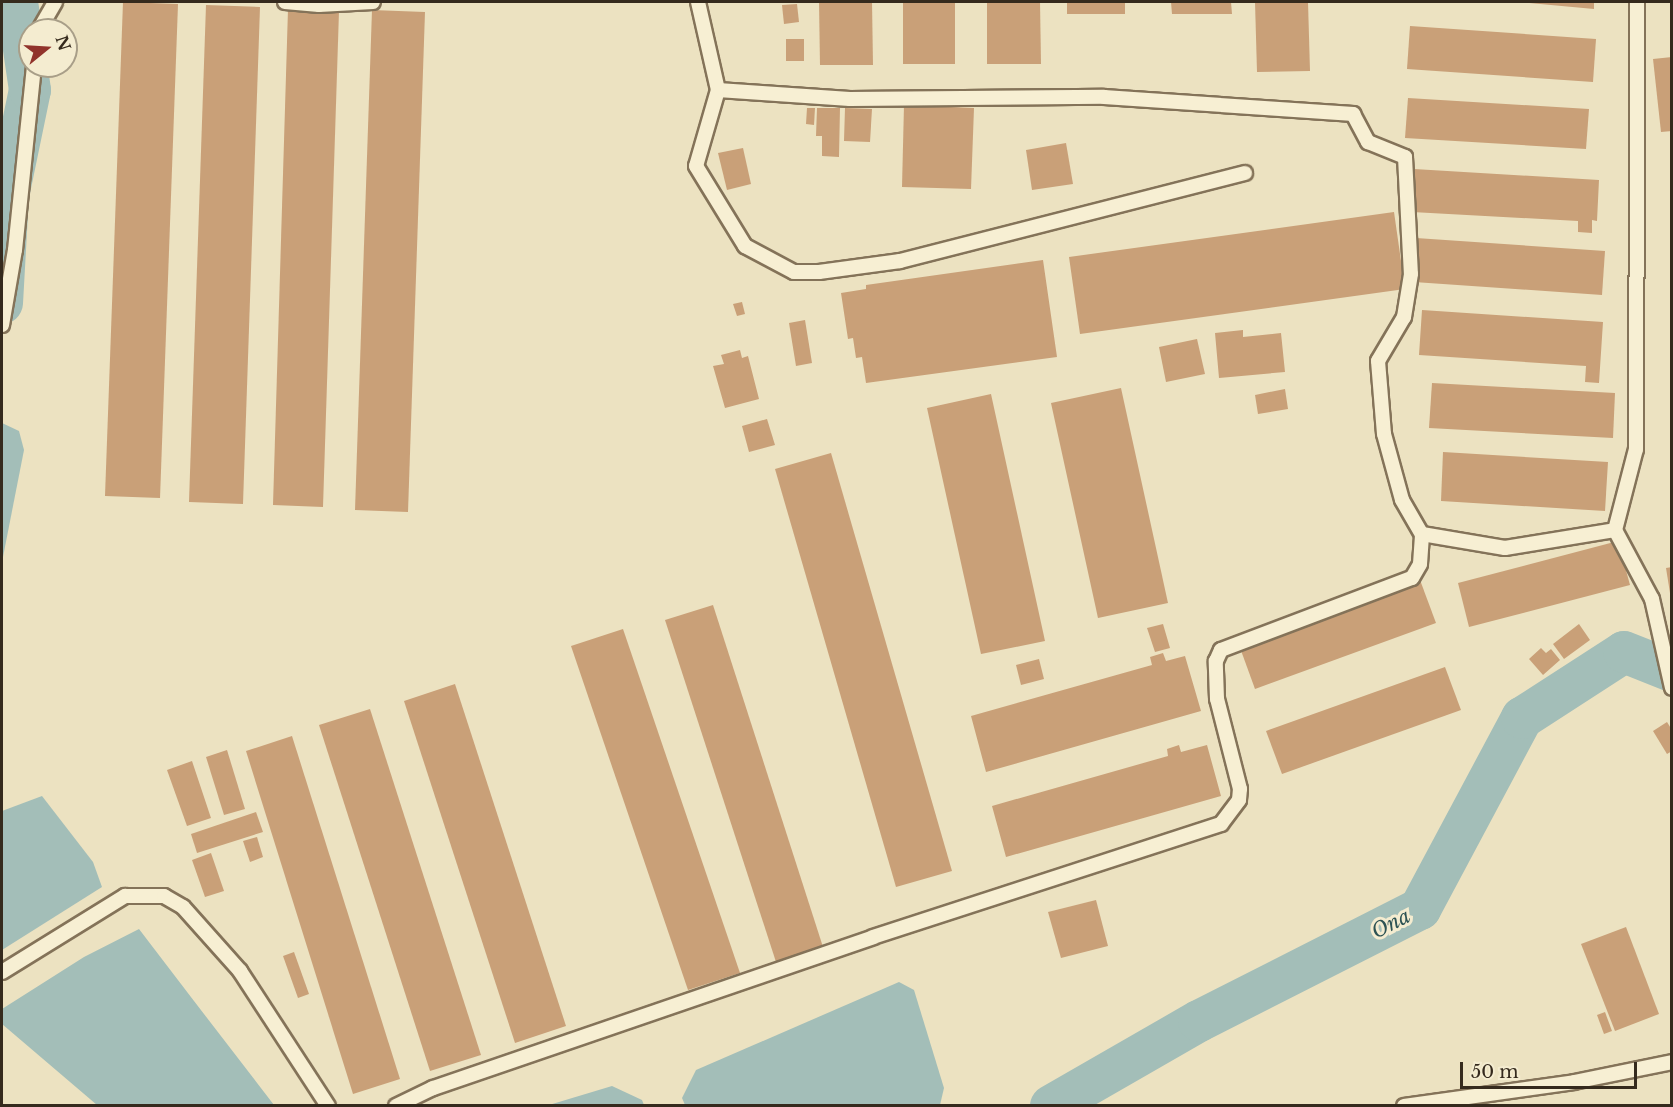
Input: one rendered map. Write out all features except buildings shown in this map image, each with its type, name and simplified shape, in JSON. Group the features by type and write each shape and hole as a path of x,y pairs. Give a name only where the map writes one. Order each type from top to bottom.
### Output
{"lane":[{"path":"46,18 55,2"},
{"path":"285,2 373,2"},
{"path":"698,2 718,90 696,166 745,246 794,272 819,272 900,261 1245,173"},
{"path":"1637,2 1636,449 1615,530 1652,599 1670,686"},
{"path":"2,325 15,250 33,78"},
{"path":"396,1106 433,1088 873,937 1221,824 1239,800 1240,789 1239,774 1217,699 1216,661 1221,650 1412,578 1420,564 1422,534 1402,500 1384,434 1378,361 1404,317 1411,274 1405,157 1368,142 1353,114 1104,97 850,99 718,90"},
{"path":"1422,534 1505,548 1615,530"},
{"path":"2,972 125,896 164,896 183,907 240,971 328,1106"},
{"path":"1404,1106 1448,1102 1574,1082 1671,1062"}],"water":[{"path":"2,423 19,431 24,450 2,562"},
{"path":"42,796 93,862 102,887 2,950 2,811"},
{"path":"139,929 274,1105 97,1105 2,1024 2,1009 84,957"},
{"path":"899,982 914,990 944,1088 940,1105 685,1105 682,1098 696,1070"},
{"path":"612,1086 642,1100 644,1105 549,1105"}],"waterway":[{"path":"2,303 8,196 30,90 17,2"},
{"name":"Ona","path":"1051,1106 1199,1021 1420,909 1522,718 1624,652 1672,671"}]}
